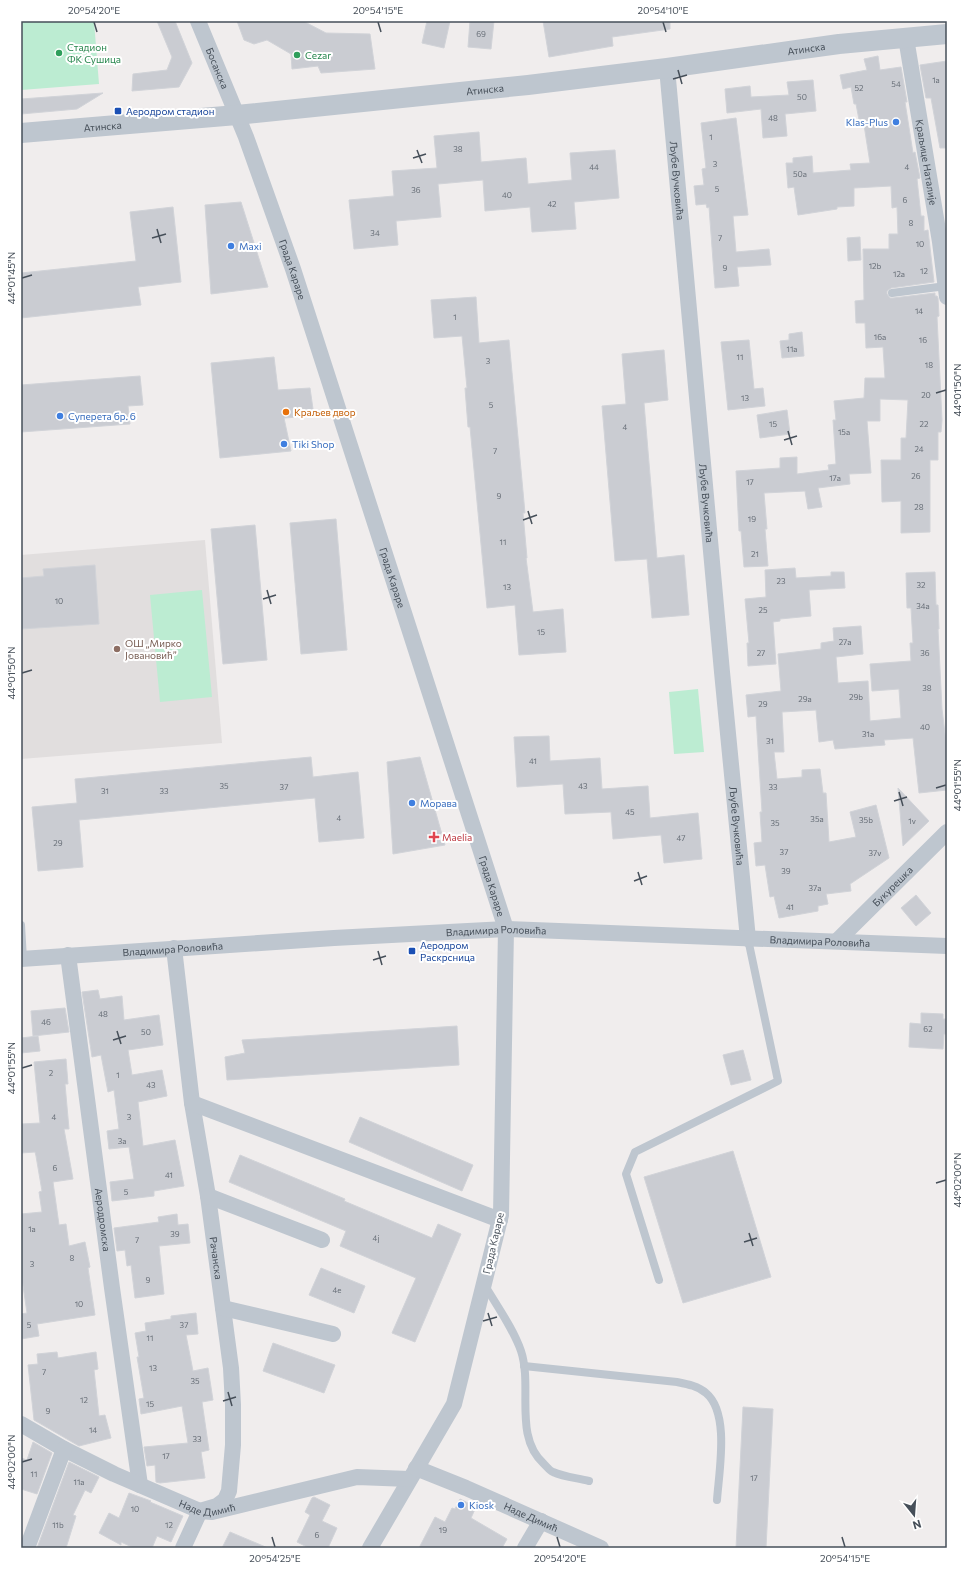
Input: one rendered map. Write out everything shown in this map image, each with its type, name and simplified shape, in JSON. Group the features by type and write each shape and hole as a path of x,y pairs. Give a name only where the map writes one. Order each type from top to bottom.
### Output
{"street":[{"name":"Босанска","path":"198,21 237,115"},
{"name":"Атинска","path":"21,133 237,115 528,85 667,68 839,44 947,34"},
{"name":"Краљице Наталије","path":"906,38 946,291"},
{"name":"Љубе Вучковића","path":"667,68 748,939"},
{"name":"Града Караре","path":"237,115 293,269 506,929 500,1220 454,1404 370,1548"},
{"name":"Букурешка","path":"838,941 947,832"},
{"name":"Владимира Роловића","path":"22,959 174,948 506,929 947,946"},
{"name":"Рачанска","path":"174,948 192,1103 208,1196 231,1368 233,1405 233,1445 229,1491 225,1500 217,1506 200,1511"},
{"name":"Аеродромска","path":"68,955 140,1485"},
{"path":"192,1103 500,1220"},
{"path":"208,1196 322,1240"},
{"path":"223,1308 333,1334"},
{"name":"Наде Димић","path":"21,1424 64,1449 114,1474 200,1511 212,1512 357,1477 413,1473 466,1488 601,1548"},
{"path":"27,1548 64,1449"},
{"path":"182,1548 200,1511"},
{"path":"525,1548 541,1521"}],"lane":[{"name":"Краљице Наталије","path":"892,293 946,291"},
{"path":"21,925 22,959"},
{"path":"659,1280 626,1174 635,1152 778,1081 748,939"},
{"path":"484,1284 521,1351 524,1366 528,1438 533,1450 552,1472 589,1481"},
{"path":"524,1366 677,1382 692,1385 706,1393 717,1410 722,1432 717,1500"}],"shaded area":[{"name":"ОШ „Мирко Јовановић”","path":"205,540 222,743 21,759 21,555"}],"green space":[{"name":"Стадион ФК Сушица","path":"21,21 94,21 99,84 21,90"},
{"path":"202,590 212,697 160,702 150,595"},
{"path":"698,689 704,752 674,754 669,692"}],"building":[{"path":"157,21 175,21 192,63 179,87 132,91 133,74 167,70 172,57"},
{"path":"237,21 303,21 326,33 370,34 375,69 321,73 318,66 292,69 291,54 267,40 254,44 244,40"},
{"path":"427,21 450,21 444,48 422,43"},
{"path":"470,21 494,21 491,49 468,47"},
{"path":"543,21 670,21 670,29 612,37 613,46 549,57"},
{"path":"878,56 880,70 901,67 913,153 915,152 920,178 917,179 921,216 924,216 924,231 928,230 934,282 891,288 887,291 887,294 890,298 893,298 935,293 935,296 938,298 939,316 937,317 942,420 941,432 938,432 938,460 930,460 930,532 901,533 901,501 882,502 881,460 901,460 901,438 906,438 908,400 880,399 880,421 867,421 871,473 849,474 850,484 818,488 822,507 808,509 805,491 764,493 768,566 744,567 741,531 739,531 736,471 780,468 780,458 797,457 797,474 829,470 828,465 836,464 833,420 836,420 834,401 864,398 865,378 885,378 883,347 866,348 865,323 856,323 855,301 864,300 863,249 889,249 889,234 898,234 897,207 892,208 891,186 854,188 854,206 837,207 837,209 798,215 794,187 788,188 786,163 793,163 793,158 812,156 813,173 851,170 850,164 870,163 864,125 860,125 851,87 843,89 840,75 867,70 864,59"},
{"path":"947,61 947,148 940,148 931,98 926,98 920,65"},
{"path":"813,80 816,111 785,114 787,136 763,138 761,109 727,113 725,89 750,86 751,97 789,95 787,82"},
{"path":"103,93 77,109 21,114 21,99"},
{"path":"736,118 748,215 733,216 736,252 769,249 771,265 737,267 739,286 715,288 709,207 707,208 706,204 696,205 694,186 704,185 702,169 706,168 701,123"},
{"path":"479,132 481,162 526,158 528,184 572,180 570,153 615,150 619,198 574,202 576,229 532,232 530,207 485,211 483,180 438,184 441,217 396,221 398,245 354,249 349,200 394,196 392,171 437,168 434,136"},
{"name":"Maxi","path":"241,202 268,287 211,294 205,205"},
{"path":"173,207 181,282 138,287 141,305 21,318 21,273 136,261 130,212"},
{"path":"860,237 861,260 848,261 847,238"},
{"path":"476,297 479,343 509,340 525,513 523,513 526,558 533,612 563,609 566,652 519,655 515,605 487,608 470,427 468,427 465,388 467,388 462,336 434,338 431,300"},
{"path":"802,332 804,356 782,358 780,341 789,340 789,334"},
{"path":"749,340 754,389 763,388 765,406 728,410 721,342"},
{"path":"664,350 668,400 644,403 657,558 684,555 689,615 652,618 647,559 615,561 602,406 626,404 622,354"},
{"path":"274,357 278,390 310,388 314,416 284,418 291,451 220,458 211,363"},
{"path":"140,376 143,405 128,406 130,424 21,432 21,385"},
{"path":"787,410 790,434 760,438 757,415"},
{"path":"336,519 347,650 301,654 290,523"},
{"path":"255,525 267,660 223,664 211,529"},
{"name":"ОШ „Мирко Јовановић”","path":"95,565 99,624 21,629 21,578 44,576 43,569"},
{"path":"795,568 796,578 831,576 831,572 844,572 845,588 809,590 811,616 780,619 780,621 773,622 776,664 748,666 747,643 749,643 745,599 766,597 765,570"},
{"path":"935,572 936,605 938,605 942,709 947,750 947,790 919,793 913,738 884,740 885,745 835,749 833,740 819,742 816,710 782,712 784,752 774,752 777,779 802,777 802,770 820,769 823,793 826,793 829,842 856,837 850,812 876,805 889,858 850,884 851,891 826,894 828,904 818,906 818,911 779,918 774,896 770,897 765,865 756,866 754,843 762,842 760,812 762,812 756,716 748,717 746,695 781,691 778,654 821,649 821,643 834,641 833,628 861,626 863,654 836,657 838,683 868,681 870,721 901,718 899,689 872,691 870,664 911,661 910,643 913,643 911,608 907,608 906,573"},
{"path":"549,736 550,761 600,758 602,789 648,786 650,818 698,813 702,859 664,863 661,835 613,839 611,812 565,814 563,784 517,787 514,737"},
{"path":"311,757 313,777 358,772 364,838 319,842 315,798 79,820 83,867 38,871 32,807 77,803 75,779"},
{"name":"Морава","path":"420,757 445,845 393,854 387,762"},
{"path":"898,788 929,821 903,846"},
{"path":"916,895 931,913 916,926 901,908"},
{"path":"98,990 100,999 122,996 124,1020 159,1015 163,1045 128,1050 132,1075 162,1070 167,1096 138,1102 143,1146 175,1140 184,1186 154,1191 154,1196 112,1201 110,1182 134,1179 129,1147 109,1149 107,1131 119,1129 114,1090 108,1092 101,1055 92,1057 82,992"},
{"path":"65,1008 69,1032 33,1036 31,1011"},
{"path":"921,1013 943,1014 943,1019 947,1019 947,1034 944,1034 943,1049 909,1047 910,1023 921,1024"},
{"path":"457,1026 459,1065 227,1080 225,1057 245,1053 242,1040"},
{"path":"38,1036 40,1051 21,1053 21,1038"},
{"path":"743,1050 751,1080 731,1085 723,1055"},
{"path":"66,1059 68,1084 65,1084 69,1129 64,1129 73,1179 53,1182 59,1225 66,1224 69,1246 85,1242 90,1267 88,1268 95,1315 37,1324 39,1336 21,1339 21,1314 27,1313 21,1272 21,1214 42,1212 39,1192 42,1191 35,1152 21,1153 21,1124 40,1123 34,1062"},
{"path":"360,1117 473,1165 462,1191 349,1142"},
{"path":"733,1151 771,1277 683,1303 644,1177"},
{"path":"240,1155 345,1199 344,1201 432,1238 438,1224 461,1234 415,1342 392,1333 416,1278 340,1246 346,1231 229,1182"},
{"path":"177,1214 178,1225 188,1224 190,1243 159,1246 164,1294 135,1298 131,1265 127,1266 125,1250 117,1251 114,1228 159,1222 158,1217"},
{"path":"321,1268 365,1286 354,1313 309,1295"},
{"path":"196,1313 198,1334 186,1335 193,1371 208,1368 213,1400 202,1402 209,1450 201,1452 205,1478 160,1483 156,1482 155,1465 147,1466 144,1447 188,1443 182,1406 141,1414 139,1399 144,1398 137,1357 139,1357 135,1333 146,1331 145,1323 171,1319 171,1316"},
{"path":"273,1343 335,1365 324,1393 263,1371"},
{"path":"57,1352 58,1358 96,1352 98,1369 94,1370 99,1416 105,1415 111,1438 79,1446 34,1420 28,1365 38,1364 37,1354"},
{"path":"743,1407 773,1409 766,1548 736,1548"},
{"path":"33,1442 52,1453 37,1494 21,1489 21,1458 27,1460"},
{"path":"69,1462 99,1477 91,1493 85,1490 73,1515 76,1516 66,1548 37,1548"},
{"path":"129,1493 151,1501 150,1502 183,1516 171,1542 157,1536 152,1548 134,1548 121,1542 121,1545 99,1533 109,1513 119,1518"},
{"path":"314,1497 330,1505 322,1521 337,1528 328,1548 309,1548 297,1542 310,1515 305,1512 312,1498"},
{"path":"460,1499 476,1507 471,1518 507,1539 502,1548 419,1548 435,1517 445,1522 452,1508 455,1509"},
{"path":"230,1532 268,1548 222,1548"}],"place":[{"name":"Стадион ФК Сушица","path":"59,53"},
{"name":"Cezar","path":"297,55"},
{"name":"Аеродром стадион","path":"118,111"},
{"name":"Klas-Plus","path":"896,122"},
{"name":"Maxi","path":"231,246"},
{"name":"Краљев двор","path":"286,412"},
{"name":"Суперета бр. 6","path":"60,416"},
{"name":"Tiki Shop","path":"284,444"},
{"name":"ОШ „Мирко Јовановић”","path":"117,649"},
{"name":"Морава","path":"412,803"},
{"name":"Maelia","path":"434,837"},
{"name":"Аеродром Раскрсница","path":"412,951"},
{"name":"Kiosk","path":"461,1505"}]}
